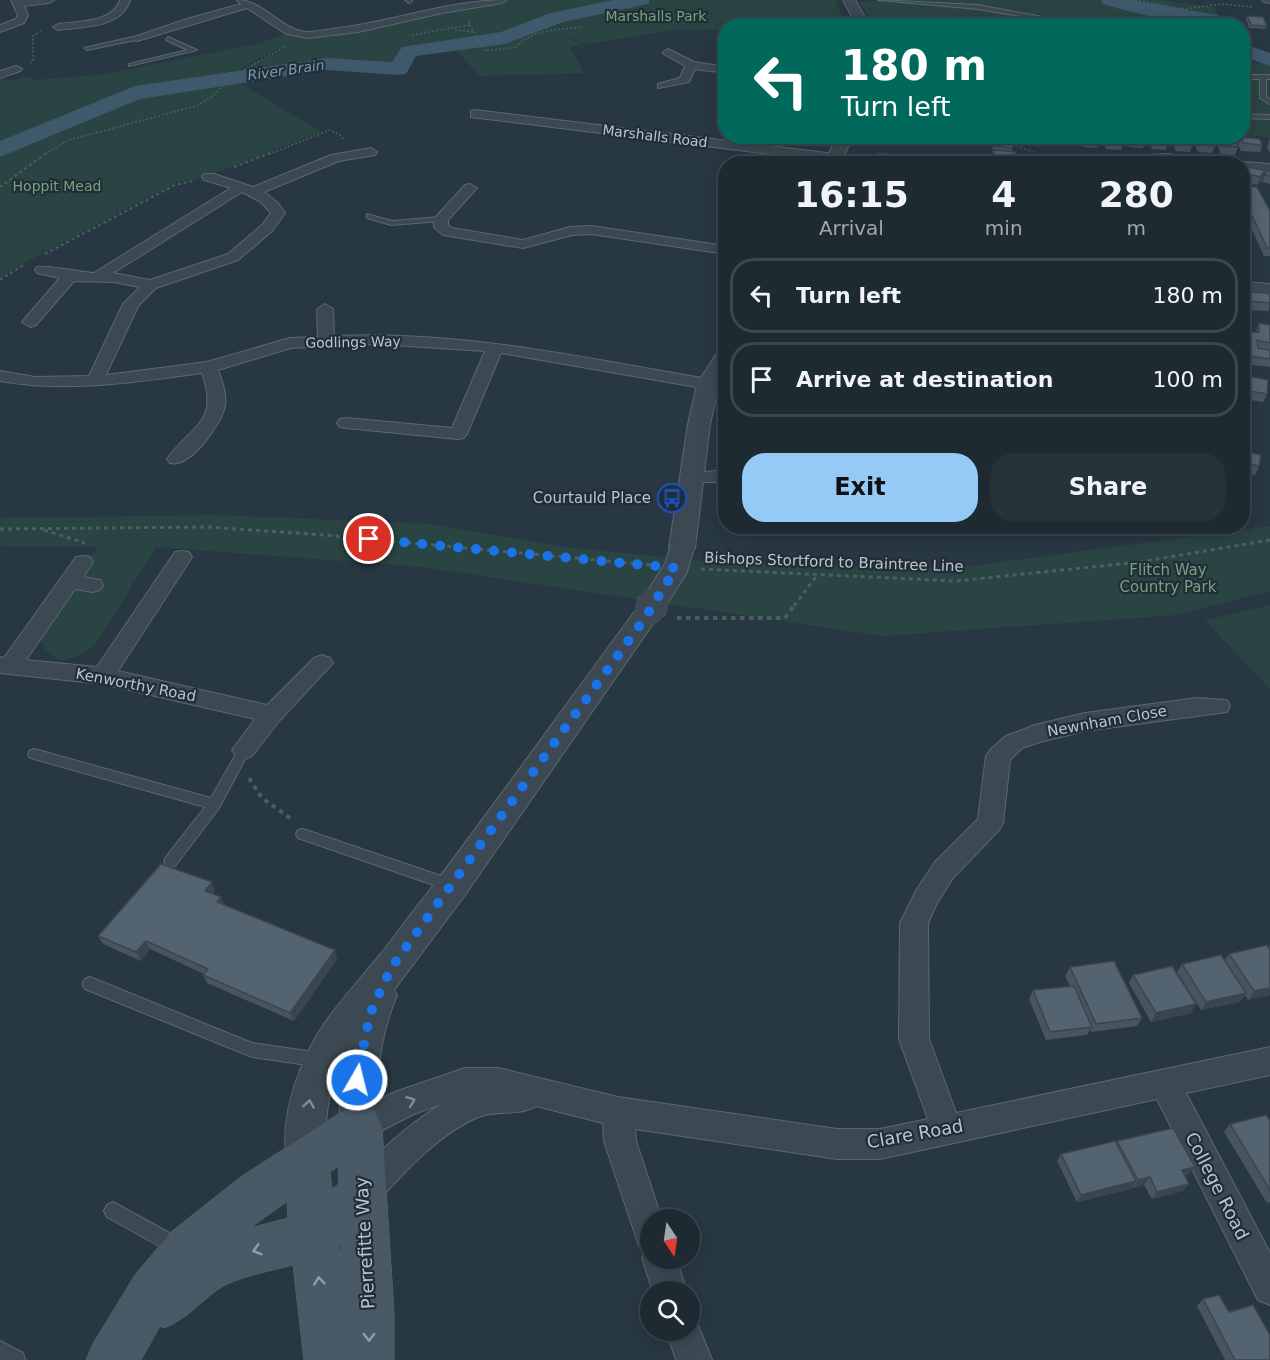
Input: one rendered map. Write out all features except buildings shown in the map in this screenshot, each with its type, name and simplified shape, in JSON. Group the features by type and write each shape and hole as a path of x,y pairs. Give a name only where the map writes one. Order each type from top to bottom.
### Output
{"main road":[{"path":"119,1350 152,1291 195,1261 234,1212 359,1127"},
{"name":"Pierrefitte Way","path":"359,1127 369,1312 368,1360"},
{"path":"306,1162 330,1360"},
{"path":"195,1261 254,1251 314,1235 362,1195"}],"street":[{"path":"0,29 20,21 23,15 17,2 50,0"},
{"path":"58,27 86,25 117,15 124,8 125,0"},
{"path":"133,39 198,20 245,3 290,32 318,35 502,0"},
{"path":"849,0 859,18"},
{"path":"154,33 168,39"},
{"path":"669,52 691,65 718,69"},
{"path":"662,86 685,80 691,65"},
{"name":"Marshalls Road","path":"475,114 795,156"},
{"path":"99,276 246,190 336,158 371,152"},
{"path":"1250,166 1270,168"},
{"path":"94,382 131,304 151,285 214,265 233,256 267,228 278,213 273,203 246,190 209,177"},
{"path":"471,188 441,219 441,227 448,232 523,244 540,242 570,231 591,230 718,249"},
{"path":"40,261 70,276 99,276 151,285"},
{"path":"30,322 70,276"},
{"path":"1250,287 1270,289"},
{"path":"325,309 326,340"},
{"name":"Godlings Way","path":"4,380 94,382 208,367 290,343 377,339 495,347 708,384"},
{"path":"346,423 458,434 495,347"},
{"path":"176,459 203,433 214,412 218,397 208,367"},
{"path":"306,1162 306,1125 310,1097 323,1060 357,1007 391,968 453,885 648,614 679,558 693,478 699,424 708,384 718,367"},
{"path":"693,478 718,476"},
{"path":"103,676 182,557"},
{"path":"5,665 83,562"},
{"path":"69,582 93,585"},
{"path":"244,750 272,714 322,663"},
{"name":"Kenworthy Road","path":"5,665 103,676 272,714"},
{"name":"Newnham Close","path":"947,1130 914,1039 914,923 926,897 944,870 990,823 998,756 1014,742 1035,734 1204,699"},
{"path":"359,1127 357,1080 361,1051 370,1014 391,968"},
{"name":"Clare Road","path":"359,1127 406,1102 465,1082 498,1082 618,1112 837,1144 880,1144 1270,1061"},
{"name":"College Road","path":"1165,1084 1270,1288"},
{"name":"Clare Road","path":"362,1195 411,1143 467,1106 495,1097 557,1097"},
{"path":"618,1112 620,1141 643,1209"},
{"path":"687,1341 694,1360"}],"lane":[{"path":"881,0 978,7 1042,18"},
{"path":"87,48 133,39"},
{"path":"131,65 194,50 168,39"},
{"path":"1250,77 1267,78 1263,98 1270,102"},
{"path":"1250,116 1270,117"},
{"path":"370,216 391,223 441,219"},
{"path":"171,861 214,804 244,750"},
{"path":"34,754 214,804"},
{"path":"303,834 453,885"},
{"path":"90,984 252,1050 323,1060"},
{"path":"113,1210 195,1261"},
{"path":"0,1350 16,1360"}],"path":[{"path":"1135,0 1185,9 1222,4 1257,7"},
{"path":"470,25 485,51 492,52 516,47 525,37 580,27"},
{"path":"7,74 33,61 33,36 49,27 58,27"},
{"path":"451,29 475,32"},
{"path":"0,187 46,153 69,140 196,106 213,96 228,79 282,48 318,35"},
{"path":"0,280 40,261 175,185 209,177 330,130 340,135 347,143 348,156"},
{"path":"1009,144 1038,156"},
{"name":"Bishops Stortford to Braintree Line","path":"0,529 207,527 679,558 819,574 956,581 1140,562 1270,540"},
{"path":"648,614 785,618 819,574"},
{"path":"244,750 252,762 248,776 250,785 271,807 293,819 303,834"}],"green space":[{"path":"514,0 630,0 554,17 529,26 584,44 570,47 584,73 479,76 453,45 407,51 396,68 326,63 237,78 250,66 285,49 280,48 245,66 229,79 134,92 0,148 0,79 16,80 24,76 36,80 106,74 261,43 285,34 308,37"},
{"name":"Marshalls Park","path":"655,0 835,0 843,18 718,18 718,30 674,30 587,44 540,29 570,18"},
{"path":"901,0 1160,0 1214,7 1220,18 1052,18 1005,10"},
{"path":"876,1 973,8 1031,18 869,18 859,2"},
{"path":"1250,63 1270,65 1270,137 1250,136"},
{"name":"Hoppit Mead","path":"236,81 321,132 199,179 177,182 22,264 0,279 0,154 135,93"},
{"name":"Flitch Way Country Park","path":"216,515 431,524 564,547 712,562 949,569 1210,534 1250,534 1250,529 1270,526 1270,591 1176,615 882,636 422,567 156,547 96,644 83,654 61,661 44,649 39,632 97,547 0,546 0,518"},
{"path":"1270,605 1270,689 1205,620"}],"waterway":[{"name":"River Brain","path":"0,150 135,93 327,64 398,69 409,51 505,38 558,17 641,0"},
{"name":"River Brain","path":"1110,0 1134,7 1199,18"},
{"name":"River Brain","path":"1250,52 1270,60"}],"place":[{"name":"Courtauld Place","path":"672,498"}],"route":[{"path":"357,1080 370,1014 391,968 595,689 645,618 676,568 369,539"}]}
